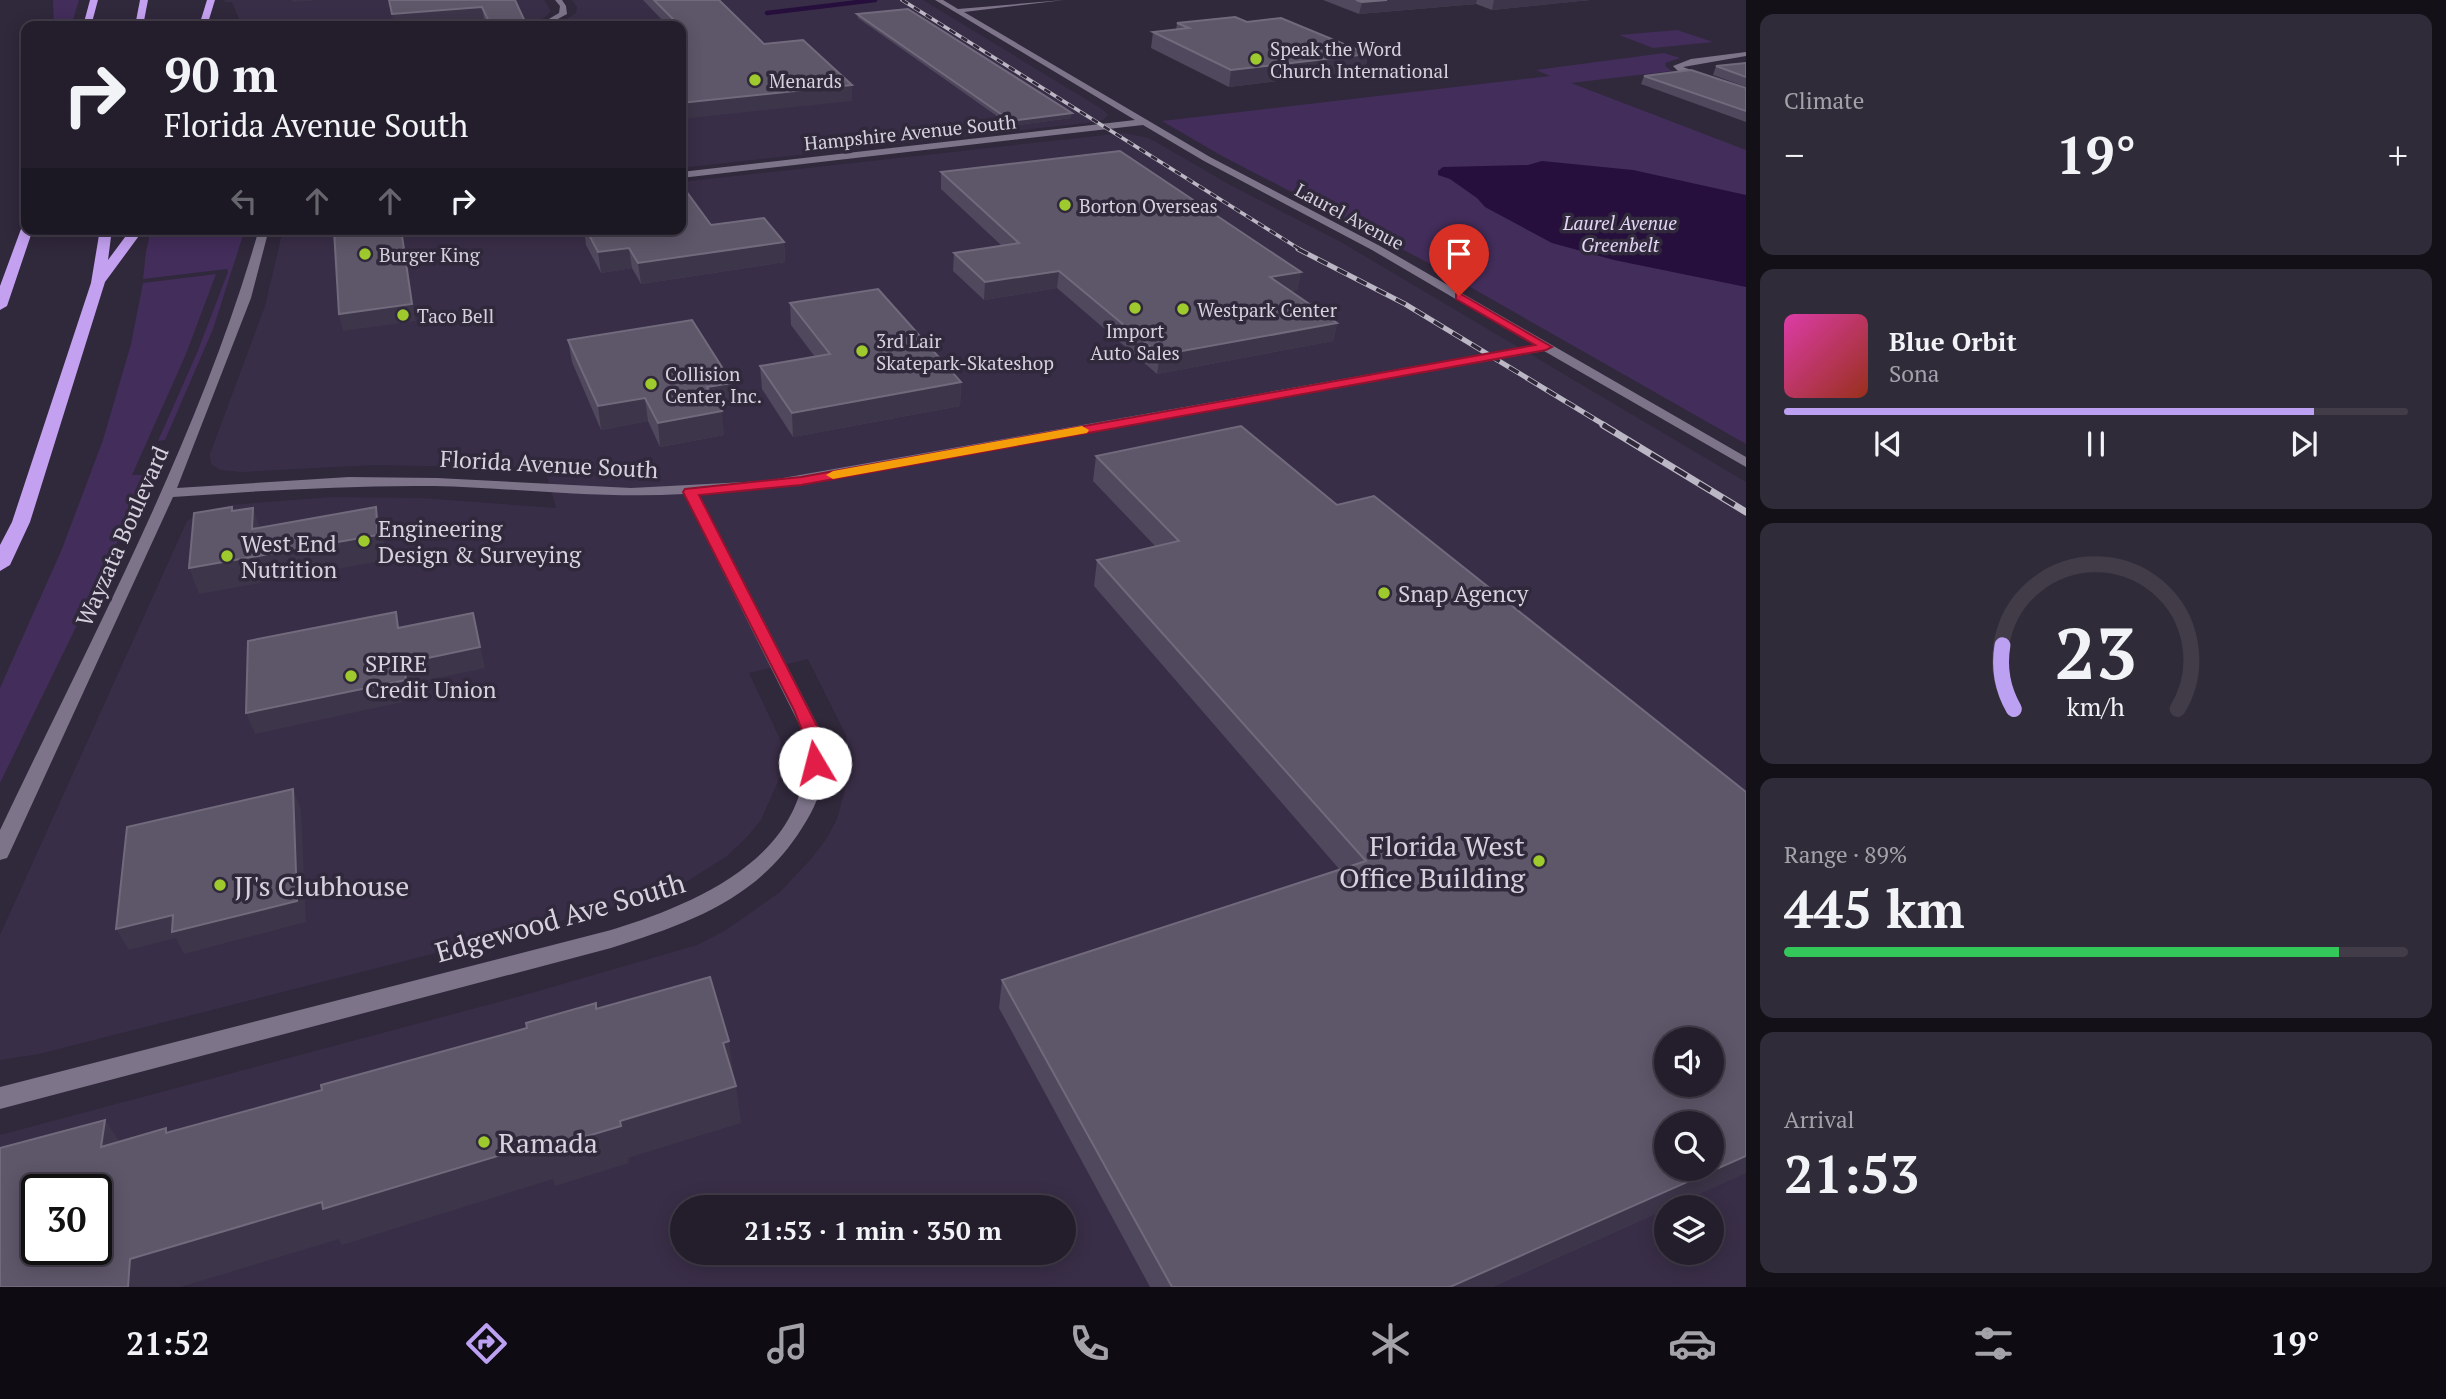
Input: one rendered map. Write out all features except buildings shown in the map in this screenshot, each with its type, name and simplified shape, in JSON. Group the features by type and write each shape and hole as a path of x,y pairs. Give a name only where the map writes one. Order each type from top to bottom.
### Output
{"highway":[{"path":"88,21 94,0"},
{"path":"140,21 144,0"},
{"path":"205,21 211,0"},
{"path":"0,306 25,235"},
{"path":"0,565 21,522 98,282 105,235"},
{"path":"98,282 133,235"}],"street":[{"path":"550,21 563,14 563,6 558,0"},
{"name":"Laurel Avenue","path":"938,0 1143,122 1250,183 1376,248 1746,463"},
{"path":"957,11 1061,0"},
{"path":"1746,54 1678,64 1678,68 1746,93"},
{"name":"Hampshire Avenue South","path":"686,174 1143,122"},
{"name":"Wayzata Boulevard","path":"0,852 167,494 245,298 262,235"},
{"name":"Florida Avenue South","path":"167,494 292,483 394,480 567,491 690,492 801,481 1546,347"},
{"name":"Edgewood Ave South","path":"0,1098 611,939 667,922 700,908 725,895 748,878 775,852 792,829 805,804 815,763 811,730 690,492"}],"shaded area":[{"path":"544,0 551,11 544,18 535,21 240,21 232,2 224,2"},
{"path":"572,0 923,0 1108,115 1103,120 1087,123 686,167 686,21 563,21 576,13 577,7"},
{"path":"1123,133 1149,138 1232,186 1341,242 1746,482 1746,1287 0,1287 0,1135 521,996 697,945 726,930 780,892 827,838 837,819 845,790 849,763 846,735 808,659 749,673 780,739 780,777 761,820 745,839 727,856 683,884 645,899 444,951 39,1054 0,1060 0,935 187,521 209,510 230,505 332,497 422,498 556,508 546,473 474,467 375,465 242,472 220,470 211,464 210,454 265,306 281,238 286,235 686,235 686,181"},
{"path":"1542,161 1633,170 1746,195 1746,287 1614,260 1552,243 1485,207 1450,179 1438,175 1438,171 1443,167 1528,165"}],"green space":[{"path":"53,0 79,0 73,21 54,21"},
{"path":"1677,30 1713,42 1653,48 1619,35"},
{"name":"Laurel Avenue Greenbelt","path":"1664,53 1680,58 1665,63 1672,71 1571,83 1746,150 1746,444 1421,259 1222,156 1162,121 1550,76 1536,70"},
{"path":"150,235 243,235 213,329 165,440 158,441 197,353 228,272 227,269 143,279"},
{"path":"216,274 186,354 132,475 150,475 0,783 0,688 62,549 103,440 131,344 143,283"}],"waterway":[{"path":"767,13 875,0"}],"railway":[{"path":"902,0 1301,250"},
{"path":"1298,249 1405,304 1606,426"},
{"path":"1603,425 1746,512"}],"slow traffic":[{"path":"833,475 1082,430"}],"place":[{"name":"Speak the Word Church International","path":"1256,59"},
{"name":"Menards","path":"755,80"},
{"name":"Borton Overseas","path":"1065,205"},
{"name":"Burger King","path":"365,254"},
{"name":"Import Auto Sales","path":"1135,308"},
{"name":"Westpark Center","path":"1183,309"},
{"name":"Taco Bell","path":"403,315"},
{"name":"3rd Lair Skatepark-Skateshop","path":"862,351"},
{"name":"Collision Center, Inc.","path":"651,384"},
{"name":"Engineering Design & Surveying","path":"364,541"},
{"name":"West End Nutrition","path":"227,556"},
{"name":"Snap Agency","path":"1384,593"},
{"name":"SPIRE Credit Union","path":"351,676"},
{"name":"Florida West Office Building","path":"1539,861"},
{"name":"JJ's Clubhouse","path":"220,885"},
{"name":"Ramada","path":"484,1142"}],"route":[{"path":"815,763 811,730 802,710 690,492 801,481 1546,347 1459,296"}]}
